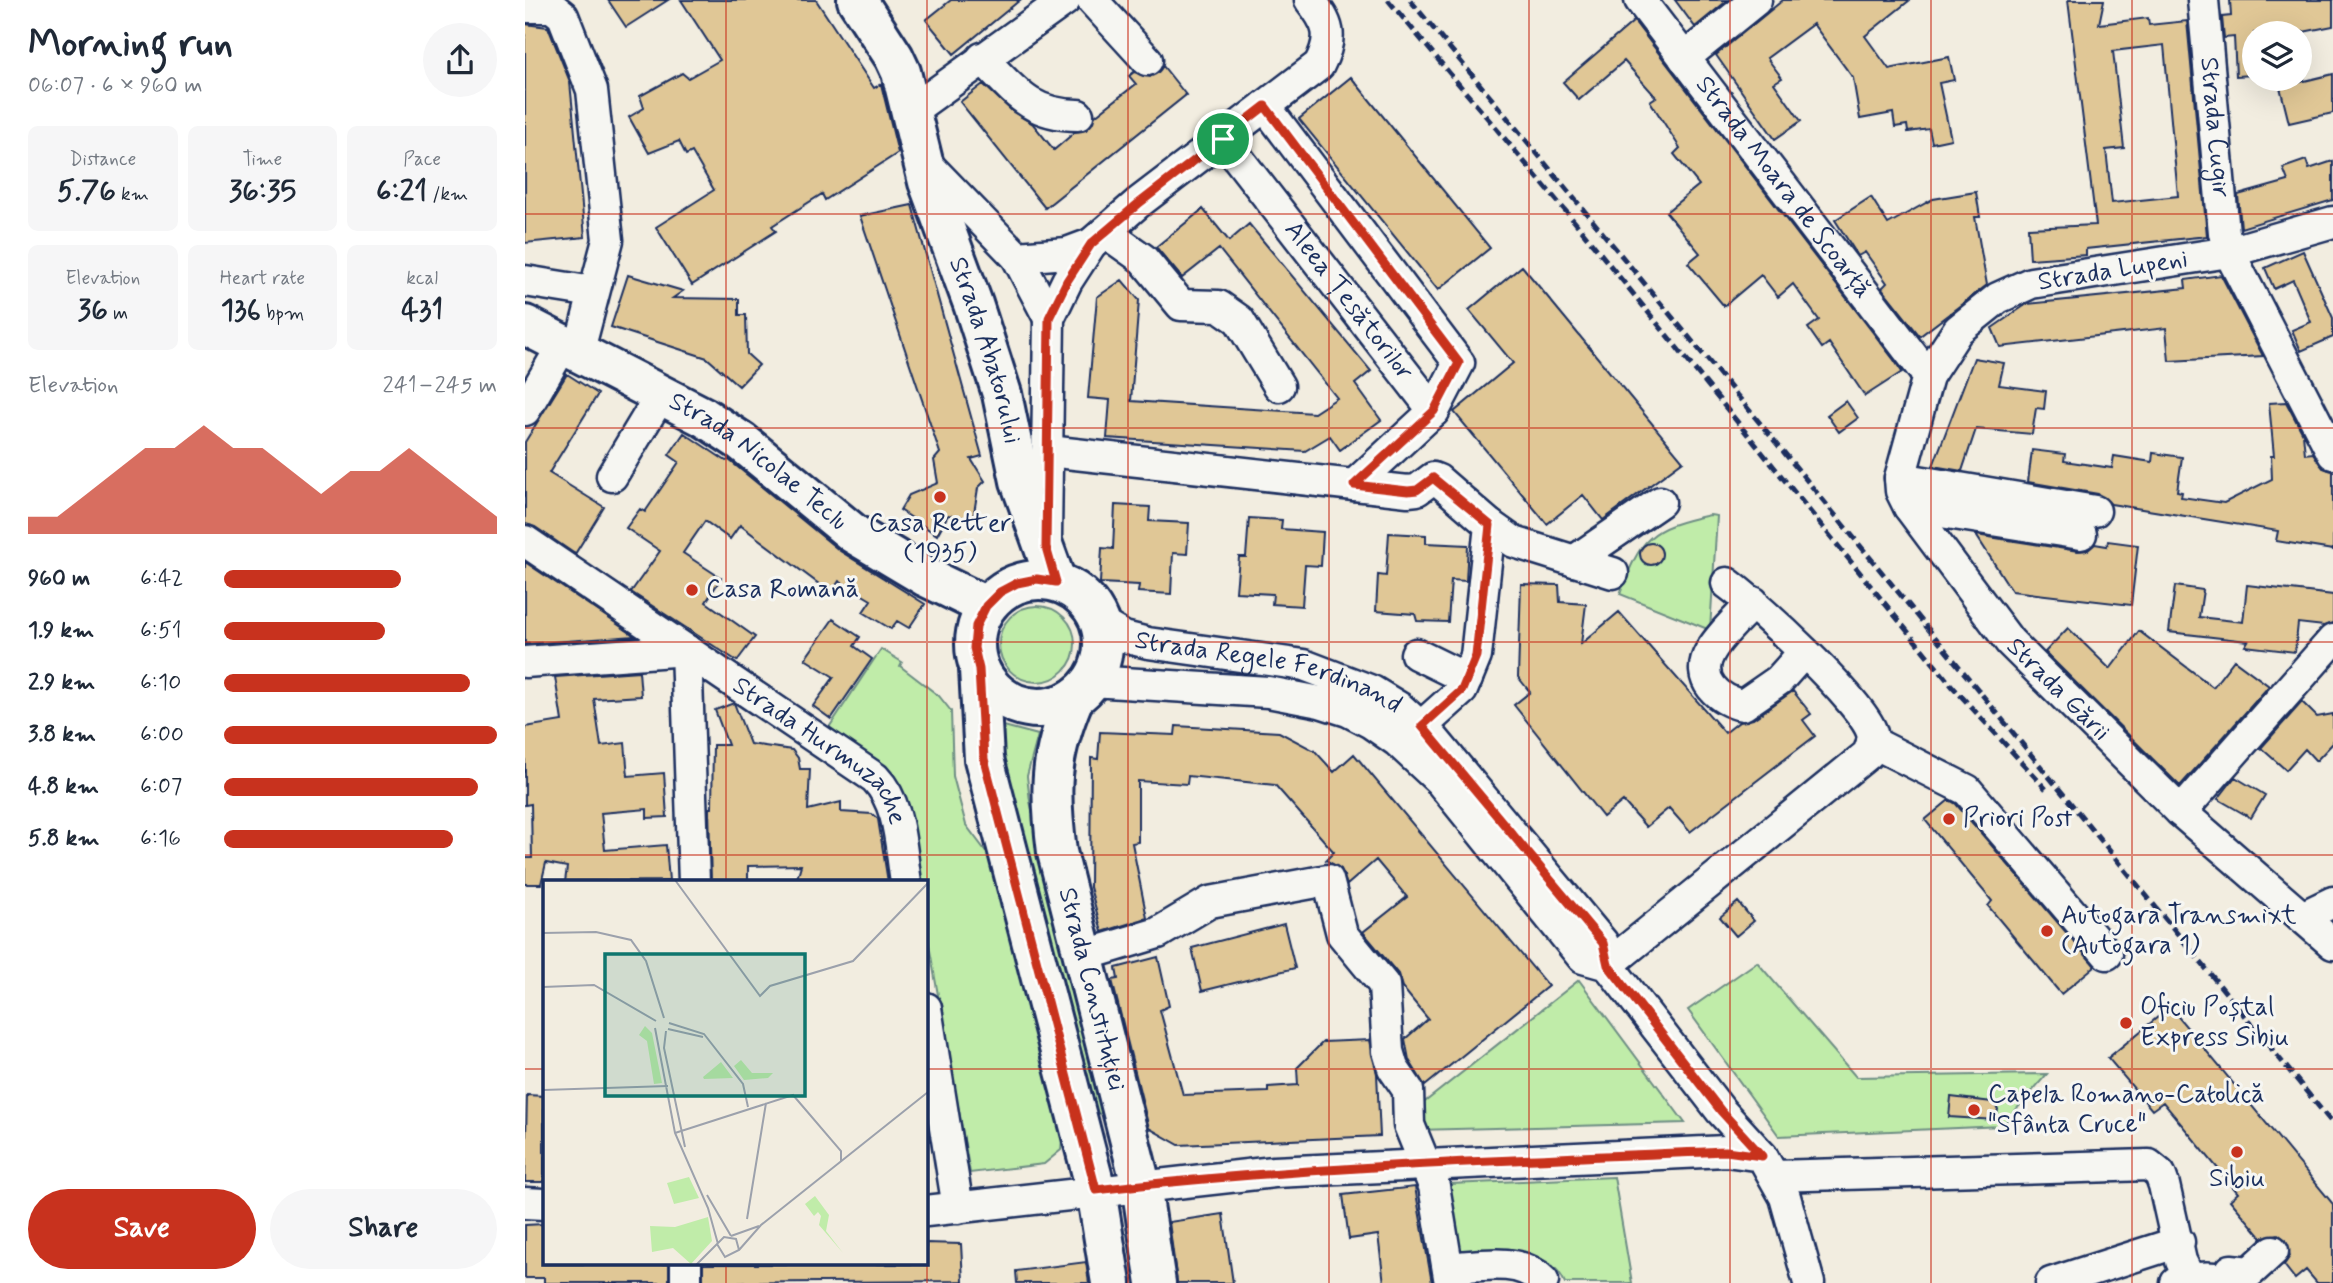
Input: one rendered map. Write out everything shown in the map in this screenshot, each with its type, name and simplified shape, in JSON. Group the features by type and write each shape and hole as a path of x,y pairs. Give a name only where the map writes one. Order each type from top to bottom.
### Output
{"main road":[{"name":"Strada Abatorului","path":"857,0 894,57 911,111 920,157 1002,394 1020,481 1051,564"},
{"name":"Strada Nicolae Teclu","path":"525,325 662,393 742,442 828,516 854,534 926,577 986,606"},
{"path":"1051,564 1090,605 1100,623 1102,653 1083,690 1053,707 1030,708 1009,701 991,687 979,669 974,648 976,626 986,606 1000,592 1017,583 1037,579 1051,564"},
{"name":"Strada Constituției","path":"979,669 984,759 1096,1190 1111,1283"},
{"name":"Strada Constituției","path":"1083,690 1059,733 1052,765 1051,806 1057,852 1141,1185 1156,1283"}],"street":[{"path":"911,111 955,82 982,58 1065,0"},
{"path":"1092,0 1147,60"},
{"name":"Strada Abatorului","path":"1051,564 1049,318 1067,281 1098,238 1319,65 1327,49 1327,22 1310,0"},
{"name":"Strada Moara de Scoarță","path":"1640,0 1928,376"},
{"path":"1684,58 1756,0"},
{"name":"Strada Cugir","path":"2203,0 2224,233 2229,252 2333,454"},
{"path":"525,7 552,8 563,16 586,66 592,90 608,240 593,292 571,347 525,410"},
{"path":"982,58 1034,106 1052,115 1078,115"},
{"path":"1265,106 1459,363 1434,411 1354,485"},
{"name":"Aleea Țesătorilor","path":"1223,139 1434,411"},
{"name":"Strada Abatorului","path":"920,157 1017,257 1049,318"},
{"name":"Strada Lupeni","path":"1928,376 1958,330 1979,312 2016,288 2052,279 2229,252 2333,222"},
{"path":"1017,257 1067,253 1098,238 1143,259 1181,305 1219,306 1239,320 1279,386"},
{"path":"525,281 593,292"},
{"path":"1909,507 2088,522 1900,478 1928,376"},
{"path":"612,476 662,393"},
{"path":"1048,452 1408,491 1417,490 1433,478 1489,538 1514,542 1613,573"},
{"name":"Strada Gării","path":"1900,478 1901,491 1909,507 2010,642 2181,812 2333,944"},
{"path":"1574,561 1660,502"},
{"path":"1422,726 1462,690 1476,656 1489,538"},
{"name":"Strada Hurmuzache","path":"525,541 850,761 885,788 893,806 906,880"},
{"path":"1608,965 1868,754 1873,742 1872,733 1865,721 1804,652 1753,602 1727,583"},
{"path":"1753,602 1709,653 1706,670 1712,692 1725,702 1743,705 1779,680 1804,652"},
{"name":"Strada Regele Ferdinand","path":"1100,623 1123,637 1148,643 1304,664 1373,691 1422,726 1603,943 1608,965 1721,1111 1768,1166 1785,1197 1809,1283"},
{"path":"2181,812 2333,640"},
{"path":"525,662 686,650 694,880"},
{"path":"1416,654 1467,679"},
{"name":"Strada Regele Ferdinand","path":"1083,690 1268,692 1320,702 1371,723 1397,741 1440,781 1583,958 1608,965"},
{"path":"1873,742 1967,790 2107,954"},
{"path":"1082,956 1158,933 1210,902 1328,880 1342,933 1384,985 1388,1051 1393,1068 1408,1090 1409,1125 1434,1186 1449,1275 1498,1264 1520,1266 1543,1281"},
{"path":"2302,917 2333,902"},
{"path":"927,1013 958,1208"},
{"path":"927,1211 1274,1172 1726,1151 1768,1166 2149,1165 2160,1174 2182,1268"},
{"path":"525,1203 543,1204"},
{"path":"2051,1283 2182,1268 2231,1279 2250,1272 2273,1251"}],"green space":[{"path":"1710,515 1717,516 1710,630 1620,594 1634,559 1650,538 1673,525"},
{"path":"1037,606 1052,609 1064,617 1072,629 1075,644 1072,659 1064,671 1052,679 1037,682 1022,679 1010,671 1002,659 999,644 1002,629 1010,617 1022,609"},
{"path":"881,649 902,662 900,666 939,696 951,711 953,776 966,825 987,853 1001,887 1063,1129 1061,1150 1044,1164 970,1173 927,934 927,880 918,880 901,791 888,769 828,729"},
{"path":"1000,725 1038,735 1027,776 1030,801 1062,946 1105,1112 1092,1116 998,776"},
{"path":"1757,962 1856,1077 2047,1074 2002,1126 1779,1136 1688,1010"},
{"path":"1579,980 1685,1123 1417,1130 1416,1109"},
{"path":"1614,1177 1632,1283 1565,1283 1557,1270 1534,1256 1505,1254 1460,1257 1450,1184"}],"building":[{"path":"608,0 668,0 626,27"},
{"path":"681,0 816,0 874,88 881,84 898,153 825,200 822,194 772,226 776,231 692,285 656,227 714,190 692,152 686,155 679,141 649,153 629,117 644,108 640,96 682,73 688,78 720,60"},
{"path":"951,0 1020,0 954,54 926,20"},
{"path":"1675,0 1728,0 1695,27"},
{"path":"1783,0 1910,0 1865,36 1889,69 1949,57 1954,80 1939,83 1951,139 1932,143 1929,129 1908,132 1907,125 1895,127 1893,113 1860,119 1853,78 1813,24 1767,58 1782,78 1774,83 1801,121 1775,139 1716,55"},
{"path":"2068,0 2104,0 2099,24 2148,18 2149,25 2187,21 2207,236 2086,249 2086,255 2030,259 2028,228 2096,225","holes":["2164,45 2178,196 2112,203 2106,150 2124,148 2113,51"]},
{"path":"2230,0 2333,0 2333,26 2312,30 2312,21 2242,21 2242,76 2236,76 2234,37 2224,38 2222,17 2231,16"},
{"path":"1634,21 1902,372 1865,396 1829,343 1822,348 1808,328 1819,320 1793,284 1778,297 1761,275 1724,306 1688,263 1700,253 1666,212 1699,185 1674,154 1680,148 1650,101 1656,97 1624,61 1579,100 1563,82"},
{"path":"525,24 548,27 570,82 585,237 525,243"},
{"path":"1163,66 1186,95 1045,208 960,102 983,84 1013,112 1033,124 1054,150 1075,132 1086,130 1095,116 1136,84 1129,76 1134,72 1150,77"},
{"path":"2333,74 2333,113 2289,123 2281,91 2312,91 2312,79"},
{"path":"1351,77 1490,248 1438,290 1299,119"},
{"path":"2306,160 2309,169 2333,161 2333,200 2241,228 2238,195 2288,181 2283,168"},
{"path":"1976,192 1980,217 1975,217 1987,285 1920,336 1882,288 1887,283 1865,252 1858,256 1835,220 1871,197 1888,224 1933,199"},
{"path":"912,205 982,456 971,459 985,481 978,488 973,519 948,515 937,535 900,510 909,495 938,483 934,460 940,453 860,216"},
{"path":"1203,209 1229,241 1249,224 1371,371 1355,384 1381,420 1340,450 1330,436 1305,451 1107,438 1110,400 1088,398 1097,297 1122,280 1139,300 1131,401 1314,413 1337,398 1219,249 1182,278 1156,247"},
{"path":"2303,251 2333,318 2333,337 2301,351 2292,330 2311,322 2293,280 2274,289 2265,268"},
{"path":"1522,266 1683,461 1603,520 1583,495 1547,524 1454,412 1513,363 1469,310"},
{"path":"628,275 683,291 673,298 739,299 739,315 746,315 747,354 759,365 739,386 707,358 611,327"},
{"path":"2221,275 2263,356 2169,361 2166,328 2000,347 1992,328 2027,304 2186,288 2185,280"},
{"path":"1974,358 2004,363 1999,385 2046,391 2044,409 2036,408 2032,434 1976,429 1962,471 1933,466"},
{"path":"567,374 598,394 549,473 604,507 575,554 535,527 525,524 525,442"},
{"path":"1846,401 1858,418 1839,432 1827,415"},
{"path":"2286,402 2303,434 2305,454 2313,453 2323,468 2333,471 2333,550 2276,541 2278,531 2111,504 2098,494 2028,482 2032,450 2065,454 2064,461 2112,468 2114,456 2152,462 2153,453 2182,457 2177,491 2182,492 2181,497 2224,503 2272,479 2271,456 2274,456 2269,403"},
{"path":"684,433 726,461 729,460 840,551 925,604 909,628 897,621 891,629 863,612 871,600 839,581 831,593 740,525 730,539 705,521 683,553 721,578 706,602 755,637 737,661 631,592 660,551 626,528 640,509 645,512 679,462 669,455"},
{"path":"1115,505 1150,507 1149,521 1189,523 1187,554 1173,553 1171,594 1138,592 1139,585 1100,583 1102,548 1113,549"},
{"path":"1249,518 1282,520 1281,529 1323,532 1321,566 1305,565 1302,606 1272,604 1273,594 1236,592 1239,557 1246,557"},
{"path":"1389,533 1426,535 1426,543 1468,545 1466,581 1451,580 1448,622 1417,621 1415,614 1376,611 1378,575 1386,576"},
{"path":"1976,535 2078,551 2088,550 2095,544 2107,546 2108,541 2138,545 2131,605 2012,591"},
{"path":"1651,543 1659,546 1662,554 1659,562 1651,565 1643,562 1640,554 1643,546"},
{"path":"525,562 635,636 525,644"},
{"path":"1521,584 1559,585 1560,602 1586,604 1581,644 1619,612 1725,733 1739,722 1753,719 1793,691 1811,714 1803,720 1815,736 1690,832 1669,808 1646,827 1623,801 1603,817 1514,705 1530,692 1518,677"},
{"path":"2247,585 2333,595 2333,623 2324,626 2298,623 2295,652 2245,646 2248,641 2169,632 2175,586 2203,590 2199,617 2243,622"},
{"path":"833,619 860,637 854,646 872,659 831,719 813,706 834,677 805,659"},
{"path":"2068,628 2110,669 2139,631 2213,687 2234,660 2269,686 2180,786 2045,652"},
{"path":"639,671 641,696 594,699 601,746 625,743 628,776 664,773 667,817 647,818 647,809 601,813 605,850 666,845 669,880 565,880 567,867 546,863 541,884 525,884 525,858 532,858 531,804 525,805 525,727 562,721 555,677"},
{"path":"2302,702 2317,717 2333,714 2333,743 2316,761 2305,749 2286,770 2261,748"},
{"path":"734,703 750,744 792,750 798,758 800,769 810,769 808,810 841,802 841,812 872,814 878,819 888,880 797,880 801,865 748,866 748,880 711,880 709,808 712,808 713,745 728,745 715,710"},
{"path":"1176,726 1279,732 1315,751 1334,772 1354,754 1548,986 1425,1086 1409,1060 1405,1039 1428,1019 1402,987 1398,974 1363,932 1407,897 1376,860 1347,885 1341,869 1326,860 1334,852 1275,785 1188,776 1187,784 1138,781 1138,842 1132,843 1147,918 1102,932 1090,887 1091,758 1098,759 1100,732 1175,735"},
{"path":"2235,777 2265,795 2251,818 2218,799"},
{"path":"1949,800 1956,804 2095,966 2061,994 1988,906 1992,901 1925,820"},
{"path":"1738,902 1754,921 1736,936 1720,917"},
{"path":"1284,924 1295,968 1202,991 1192,948"},
{"path":"1158,957 1169,1006 1160,1010 1183,1095 1268,1092 1268,1087 1298,1085 1297,1068 1323,1042 1370,1040 1377,1074 1380,1136 1179,1145 1149,1128 1112,980 1118,979 1116,968"},
{"name":"Sibiu","path":"2170,1007 2333,1204 2333,1283 2317,1283 2306,1270 2295,1279 2284,1265 2290,1256 2286,1240 2278,1234 2262,1238 2230,1200 2238,1193 2163,1102 2152,1110 2108,1058"},
{"path":"527,1095 543,1096 543,1182 525,1182"},
{"name":"Capela Romano-Catolică \"Sfânta Cruce\"","path":"1951,1097 1992,1102 1998,1109 1996,1120 1949,1117"},
{"path":"1415,1187 1432,1283 1384,1283 1378,1235 1349,1239 1343,1195"},
{"path":"1223,1214 1233,1283 1177,1283 1169,1222"},
{"path":"543,1224 543,1266 669,1266 669,1283 544,1283 544,1278 525,1278 525,1225"},
{"path":"927,1243 961,1244 963,1281 703,1283 703,1266 927,1266"},
{"path":"1086,1262 1089,1283 1017,1283 1016,1271"}],"railway":[{"path":"1388,0 1574,221 1952,686 2046,789"},
{"path":"1410,0 2333,1124"}],"place":[{"name":"Casa Retter (1935)","path":"940,497"},
{"name":"Casa Romană","path":"692,590"},
{"name":"Priori Post","path":"1949,819"},
{"name":"Autogara Transmixt (Autogara 1)","path":"2047,931"},
{"name":"Oficiu Poștal Express Sibiu","path":"2126,1023"},
{"name":"Capela Romano-Catolică \"Sfânta Cruce\"","path":"1974,1110"},
{"name":"Sibiu","path":"2237,1152"}],"route":[{"path":"1265,106 1459,363 1434,411 1354,485 1408,491 1417,490 1433,478 1490,525 1476,656 1462,690 1422,726 1603,943 1608,965 1721,1111 1762,1156 1726,1151 1391,1166 1274,1172 1096,1190 984,759 979,669 974,648 976,626 986,606 1000,592 1017,583 1037,579 1056,582 1046,547 1049,318 1067,281 1091,244 1223,139 1265,106"}]}
